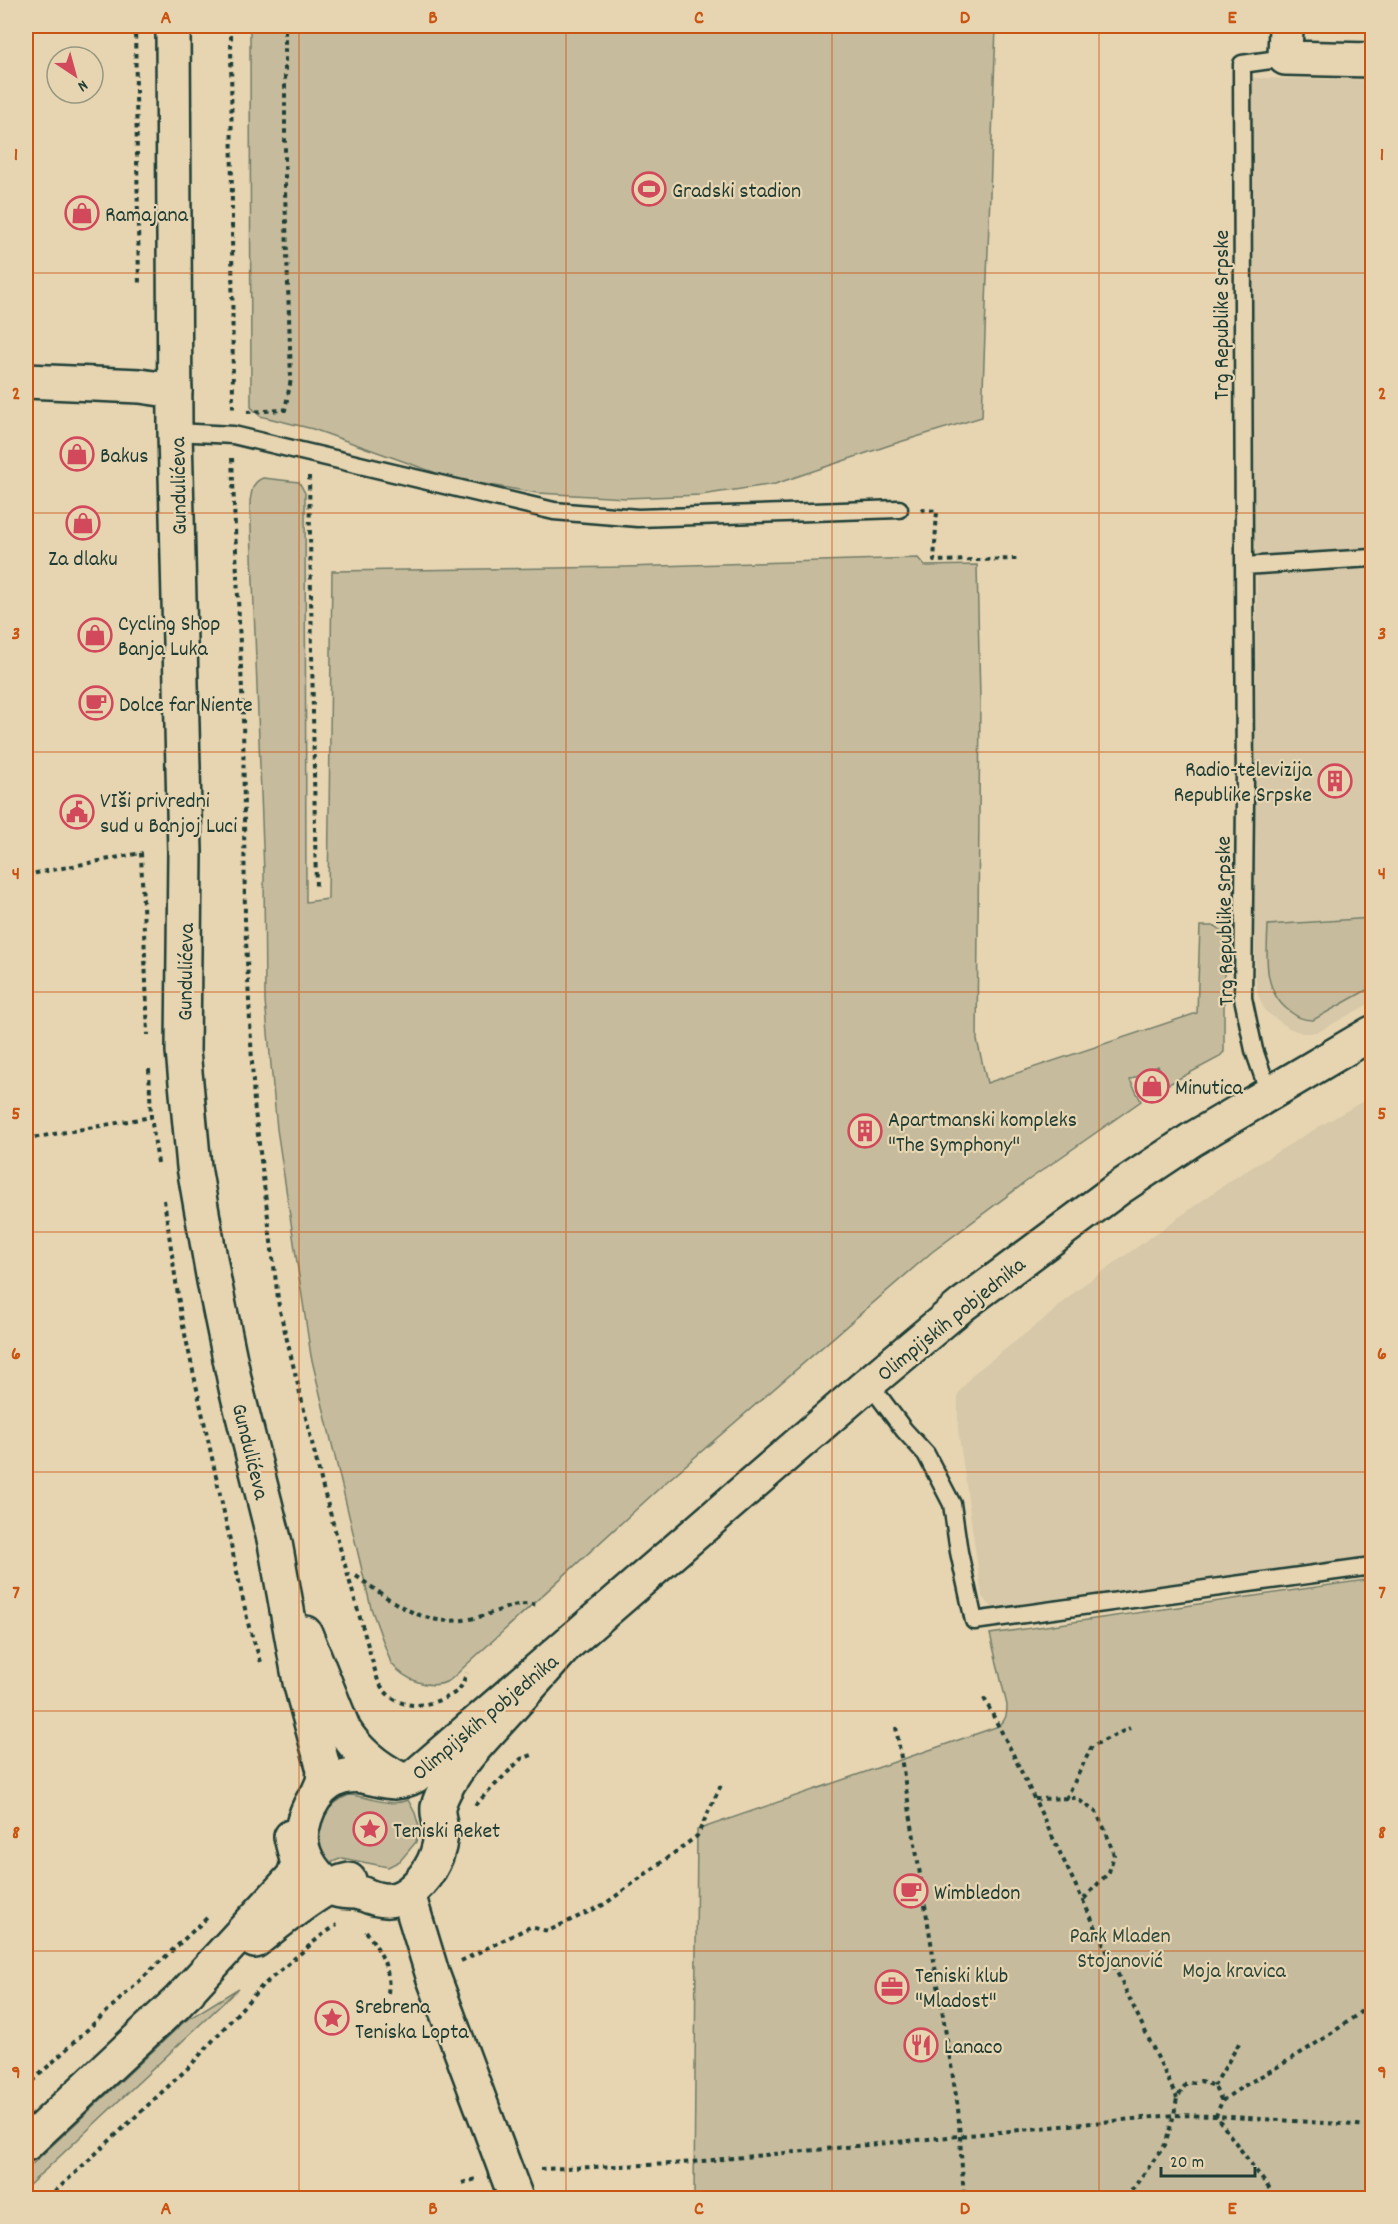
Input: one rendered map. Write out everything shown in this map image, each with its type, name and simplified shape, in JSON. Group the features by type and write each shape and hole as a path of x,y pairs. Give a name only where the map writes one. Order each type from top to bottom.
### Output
{"street":[{"name":"Gundulićeva","path":"173,26 175,432 185,852 183,1052 194,1167 214,1281 236,1388 275,1543 290,1665 318,1781"},
{"path":"1286,26 1285,58 1372,60"},
{"path":"26,381 140,386 175,391"},
{"name":"Olimpijskih pobjednika","path":"433,1812 397,1771 562,1650 868,1383 962,1305 1119,1188 1191,1140 1372,1033"},
{"name":"Gundulićeva","path":"275,1543 356,1730 364,1742 397,1771"},
{"name":"Olimpijskih pobjednika","path":"398,1897 425,1858 432,1837 433,1812 449,1781 562,1650"},
{"path":"340,1901 304,1864 292,1842 293,1817 301,1794 339,1764 359,1762 397,1771"},
{"path":"174,2006 303,1915 359,1892 377,1900 398,1897 430,1872 441,1832 433,1812"},
{"path":"340,1901 343,1881 354,1880 387,1887 397,1885 412,1875 425,1858"},
{"path":"26,2144 174,2006 304,1864"},
{"path":"398,1897 414,1982 494,2199"},
{"path":"398,1897 433,1976 516,2199"}],"lane":[{"name":"Trg Republike Srpske","path":"1269,1093 1254,1050 1243,998 1242,64 1285,58"},
{"path":"175,432 233,435 554,511 638,518 899,509"},
{"path":"1244,566 1372,558"},
{"path":"868,1383 904,1430 926,1454 952,1504 959,1552 974,1621 1372,1566"}],"path":[{"path":"231,26 232,485 243,714 245,920 254,1103 279,1307 323,1488 378,1681 390,1698 410,1706 423,1705 452,1695 460,1689 466,1673"},
{"path":"240,412 285,410 291,379 285,191 285,26"},
{"path":"309,454 316,889"},
{"path":"899,509 937,511 934,561 1017,559"},
{"path":"26,874 141,853"},
{"path":"26,1139 151,1117"},
{"path":"356,1576 396,1604 421,1617 452,1622 479,1617 525,1602 539,1605"},
{"path":"984,1698 1035,1799 1177,2098"},
{"path":"896,1727 958,2108 964,2199"},
{"path":"1066,1799 1092,1746 1130,1728"},
{"path":"521,1760 535,1754"},
{"path":"456,1963 530,1927 548,1931 605,1904 697,1836 721,1785"},
{"path":"1035,1799 1076,1798 1096,1812 1106,1832 1114,1855 1109,1872 1082,1901"},
{"path":"48,2199 189,2067 267,1982 322,1935 340,1901"},
{"path":"26,2087 215,1911"},
{"path":"363,1926 386,1967 390,1978 388,1993"},
{"path":"1216,2116 1222,2101 1241,2086 1341,2028 1372,2003"},
{"path":"1214,2086 1241,2040"},
{"path":"1126,2199 1165,2145 1177,2098 1186,2084 1201,2081 1214,2086 1222,2101"},
{"path":"538,2169 672,2164 1174,2115 1372,2126"},
{"path":"1216,2116 1271,2191 1272,2199"}],"shaded area":[{"path":"1253,78 1372,80 1372,1002 1320,1031 1310,1033 1302,1033 1289,1028 1265,1011 1258,995 1255,975 1253,794 1257,567 1252,507 1248,82"},
{"path":"1372,1096 1372,1557 992,1607 982,1597 958,1429 958,1394 973,1374 1047,1317 1082,1286 1233,1179"}],"green space":[{"name":"Gradski stadion","path":"250,26 996,26 982,417 775,484 701,495 626,498 538,493 453,479 313,429 260,416 251,407"},
{"path":"263,478 299,482 305,493 306,902 328,899 332,571 627,567 918,558 925,566 977,565 980,699 977,1040 987,1083 1197,1013 1200,926 1215,926 1224,932 1224,1052 1218,1058 1169,1084 1158,1066 1130,1080 1141,1101 1027,1181 932,1252 665,1483 454,1677 434,1685 410,1679 391,1663 371,1608 311,1356 277,1129 265,1001 264,873 250,501 255,484"},
{"path":"1372,918 1372,987 1313,1020 1300,1018 1280,1002 1270,982 1268,971 1268,925"},
{"name":"Park Mladen Stojanović","path":"1372,1579 1372,2198 694,2198 697,1830 999,1726 1006,1717 1007,1705 990,1634"},
{"path":"349,1795 393,1803 408,1800 419,1827 416,1842 400,1861 388,1867 342,1858 328,1864 321,1854 318,1831 325,1815 335,1803"},
{"path":"239,1988 26,2188 26,2170 185,2021"}],"place":[{"name":"Gradski stadion","path":"649,189"},
{"name":"Ramajana","path":"82,213"},
{"name":"Bakus","path":"77,454"},
{"name":"Za dlaku","path":"83,523"},
{"name":"Cycling Shop Banja Luka","path":"95,635"},
{"name":"Dolce far Niente","path":"96,703"},
{"name":"Radio-televizija Republike Srpske","path":"1335,781"},
{"name":"VIši privredni sud u Banjoj Luci","path":"77,812"},
{"name":"Minutica","path":"1152,1086"},
{"name":"Apartmanski kompleks \"The Symphony\"","path":"865,1131"},
{"name":"Teniski Reket","path":"370,1829"},
{"name":"Wimbledon","path":"911,1891"},
{"name":"Teniski klub \"Mladost\"","path":"892,1987"},
{"name":"Srebrena Teniska Lopta","path":"332,2018"},
{"name":"Lanaco","path":"921,2045"}],"park label":[{"name":"Moja kravica","path":"1234,1969"}]}
